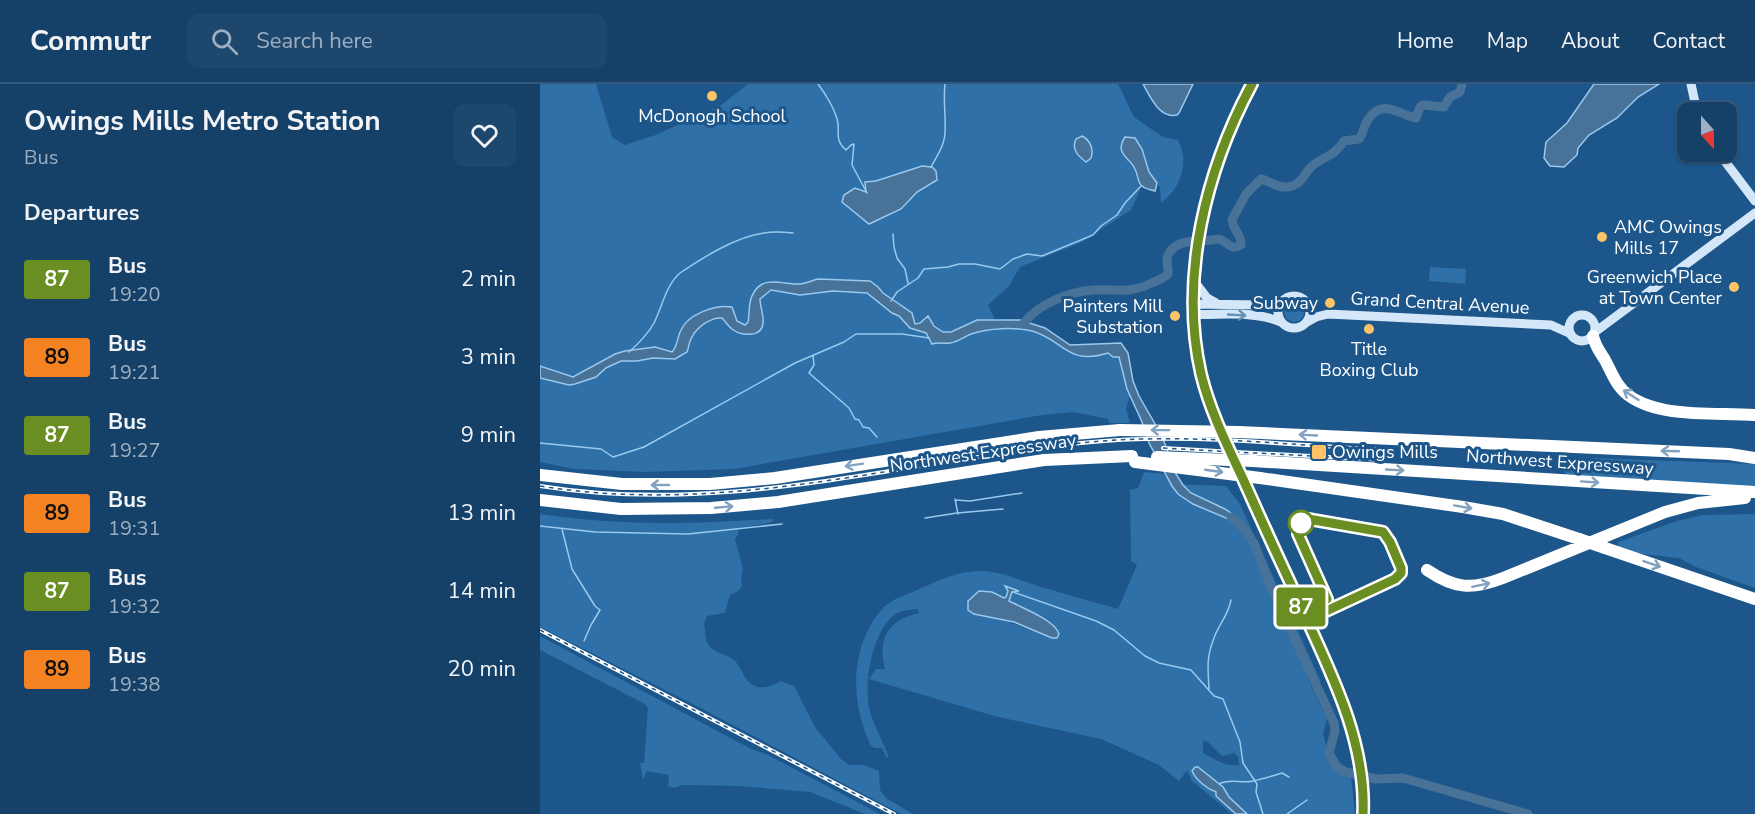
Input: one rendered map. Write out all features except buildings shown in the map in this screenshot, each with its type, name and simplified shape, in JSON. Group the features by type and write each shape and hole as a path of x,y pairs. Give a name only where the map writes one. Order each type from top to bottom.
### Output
{"highway":[{"path":"1594,334 1595,345 1611,376 1628,395 1648,405 1672,411 1755,415"},
{"name":"Northwest Expressway","path":"540,476 586,482 650,485 740,482 1039,437 1120,430 1239,432 1755,456"},
{"name":"Northwest Expressway","path":"540,500 621,509 711,508 778,502 965,471 1074,458 1253,461 1755,492"},
{"path":"1133,459 1503,514 1755,599"},
{"path":"1427,570 1438,578 1457,586 1480,586 1665,512 1716,500 1755,498"},
{"path":"1698,580 1755,604"}],"street":[{"path":"1252,84 1237,113 1218,163 1201,230 1192,315 1202,375 1216,419 1336,685 1352,730 1360,764 1364,814"},
{"path":"1691,84 1695,102"},
{"path":"1726,162 1755,201"},
{"name":"Grand Central Avenue","path":"1192,315 1263,316 1292,328 1303,326 1316,317 1328,314 1551,326 1583,341 1755,213"},
{"path":"1194,280 1207,298 1218,304"},
{"name":"Grand Central Avenue","path":"1192,304 1262,305 1281,302 1287,297 1297,296 1328,314"},
{"path":"1281,302 1278,312 1281,322"},
{"path":"1307,322 1311,312 1308,303"},
{"name":"Grand Central Avenue","path":"1551,326 1580,315 1591,318 1617,315"},
{"path":"1591,318 1594,323 1594,334"},
{"path":"1571,334 1569,327 1573,319"}],"shaded area":[{"path":"540,84 596,84 612,137 625,145 653,136 707,112 721,105 748,84 1118,84 1134,117 1163,137 1178,140 1182,148 1182,174 1174,190 1161,203 1160,188 1149,172 1139,142 1128,162 1134,168 1140,190 1131,210 1082,242 1020,267 1009,286 988,305 995,320 973,322 943,332 931,321 916,324 912,313 870,281 818,279 805,284 794,284 783,281 765,284 745,325 737,321 728,306 708,309 697,314 683,326 672,352 644,348 629,350 609,356 572,377 540,366","holes":["922,166 933,184 917,192 896,212 869,224 842,202 866,192 865,182 876,181"]},
{"path":"1143,84 1193,84 1179,113 1171,115 1156,106"},
{"path":"1594,84 1659,84 1638,97 1617,118 1589,135 1578,148 1577,155 1564,167 1550,166 1544,158 1546,142 1567,123"},
{"path":"1082,136 1092,148 1091,158 1086,162 1078,155 1074,146 1076,139"},
{"path":"1125,137 1135,138 1142,149 1149,172 1157,183 1155,191 1139,183 1134,167 1122,151 1122,142"},
{"path":"922,166 932,167 936,171 937,180 917,192 901,209 869,224 842,202 844,195 855,188 866,192 865,182 876,181"},
{"path":"1430,267 1466,269 1465,284 1429,281"},
{"path":"818,279 870,281 912,313 915,324 928,316 934,326 943,332 951,332 977,320 1020,320 1045,328 1070,345 1121,343 1128,353 1133,381 1139,396 1162,436 1176,474 1183,485 1191,493 1225,509 1238,518 1240,524 1193,504 1178,494 1172,486 1149,443 1127,389 1119,357 1113,357 1108,353 1094,356 1074,354 1043,335 1017,329 986,330 958,341 932,344 926,333 910,328 899,316 867,293 833,291 800,295 771,290 760,299 763,323 762,328 755,333 746,334 736,331 722,318 718,318 705,323 697,330 687,352 675,359 653,358 621,361 606,368 596,377 569,385 540,378 540,366 573,377 625,351 655,347 672,352 685,324 703,311 718,307 732,307 737,321 745,325 748,322 751,297 761,285 772,282 801,284"},
{"path":"771,290 800,295 833,291 867,293 899,316 910,328 927,333 935,343 958,340 982,331 1016,328 1035,332 1062,348 1081,355 1093,356 1108,353 1113,357 1119,357 1130,396 1126,409 1130,423 1109,423 1108,419 1073,412 1042,415 734,469 645,472 574,469 540,462 540,378 569,385 587,380 621,361 653,358 675,359 690,345 691,338 698,329 713,319 722,318 735,331 762,316 760,299"},
{"path":"1294,302 1301,305 1304,312 1301,319 1294,322 1287,319 1284,312 1287,305"},
{"path":"1592,458 1755,464 1755,488 1569,476 1560,466 1584,462"},
{"path":"1144,472 1165,474 1171,484 1226,486 1240,504 1321,682 1308,679 1327,719 1323,733 1330,761 1334,767 1351,776 1355,814 1247,814 1214,781 1194,775 1205,786 1216,792 1217,796 1237,814 1232,814 1192,781 1187,770 1179,781 1159,765 1101,739 998,717 869,679 876,669 885,669 883,648 888,632 900,620 920,613 917,609 896,613 886,623 875,645 869,671 868,696 869,707 889,758 886,757 882,748 871,746 859,712 856,675 864,640 872,623 886,605 895,599 957,574 988,571 1118,609 1137,565 1131,561 1130,490 1138,488","holes":["992,592 1004,598 1009,597 1009,601 1052,623 1052,638 1000,619","1203,740 1222,756 1234,753 1238,757 1239,765 1225,764 1203,753"]},
{"path":"540,514 599,521 656,523 773,519 774,521 769,523 739,528 735,539 743,569 742,586 730,595 725,613 707,616 704,623 707,643 714,650 734,660 747,680 755,686 768,686 781,681 794,686 815,727 841,759 849,765 864,765 879,771 880,790 886,798 913,814 901,814 693,704 540,627"},
{"path":"1755,514 1755,588 1696,567 1679,558 1633,553 1618,547 1618,542 1677,521 1703,515"},
{"path":"1005,586 1019,591 1012,592 1009,601 1051,624 1059,634 1057,638 1014,622 974,614 968,610 968,601 979,591 992,592 1004,598 1008,591"},
{"path":"540,636 751,749 766,754 880,814 865,814 810,792 740,786 682,785 675,788 668,786 669,775 647,771 643,780 640,763 644,763 648,708 645,704 540,650"},
{"path":"1195,767 1223,787 1229,797 1247,814 1236,814 1216,796 1216,792 1202,784 1192,771"}],"waterway":[{"path":"818,84 836,115 842,146 846,150 854,144 852,165 867,193"},
{"path":"931,167 945,136 945,84"},
{"path":"1023,324 1045,305 1064,296 1093,290 1135,289 1160,279 1168,274 1168,255 1182,243 1218,239 1232,247 1238,247 1241,245 1240,238 1232,220 1246,194 1261,179 1283,187 1296,185 1315,163 1336,151 1344,141 1359,139 1367,120 1375,112 1386,108 1416,118 1423,105 1444,107 1450,97 1460,92 1462,84"},
{"path":"891,301 897,292 918,278 924,269 959,264 975,264 1000,269 1013,259 1027,254 1042,256 1093,235 1117,215 1141,186"},
{"path":"629,352 652,327 668,290 680,273 709,254 753,235 768,232 793,233"},
{"path":"893,234 897,258 905,269 908,283"},
{"path":"540,443 601,449 613,457 644,447 795,363 844,342 856,334 902,334 929,338"},
{"path":"813,355 814,365 809,373 849,408 863,427 869,428 877,437"},
{"path":"955,500 970,501 1022,493"},
{"path":"955,499 958,514"},
{"path":"925,518 1003,509"},
{"path":"1231,517 1240,524 1254,543 1273,592 1334,723 1335,731 1329,753 1337,767 1346,772 1376,779 1403,778 1528,814"},
{"path":"540,526 595,532 688,534 782,524"},
{"path":"562,529 572,569 595,606 600,610 584,641"},
{"path":"1013,592 1096,621 1114,630 1145,656 1159,663 1191,670 1214,696 1223,699 1240,742 1243,763 1257,784 1256,792 1263,814"},
{"path":"1209,689 1210,652 1231,600"},
{"path":"1219,784 1227,781 1249,782 1282,773 1289,777"},
{"path":"1287,814 1307,800"}],"railway":[{"path":"540,486 609,494 677,495 745,491 1013,452 1119,440 1233,440 1385,450"},
{"path":"1163,448 1384,460"},
{"path":"540,630 894,814"}],"bus line":[{"name":"87","path":"1252,84 1229,133 1203,215 1193,283 1192,315 1195,339 1202,375 1216,419 1304,612 1327,599 1298,534 1301,523 1308,519 1379,530 1387,536 1398,559 1401,573 1395,579 1307,620 1336,685 1352,730 1360,764 1363,814"}],"place":[{"name":"McDonogh School","path":"712,96"},
{"name":"AMC Owings Mills 17","path":"1602,237"},
{"name":"Greenwich Place at Town Center","path":"1734,287"},
{"name":"Subway","path":"1330,303"},
{"name":"Painters Mill Substation","path":"1175,316"},
{"name":"Title Boxing Club","path":"1369,329"},
{"name":"Owings Mills","path":"1319,452"}]}
